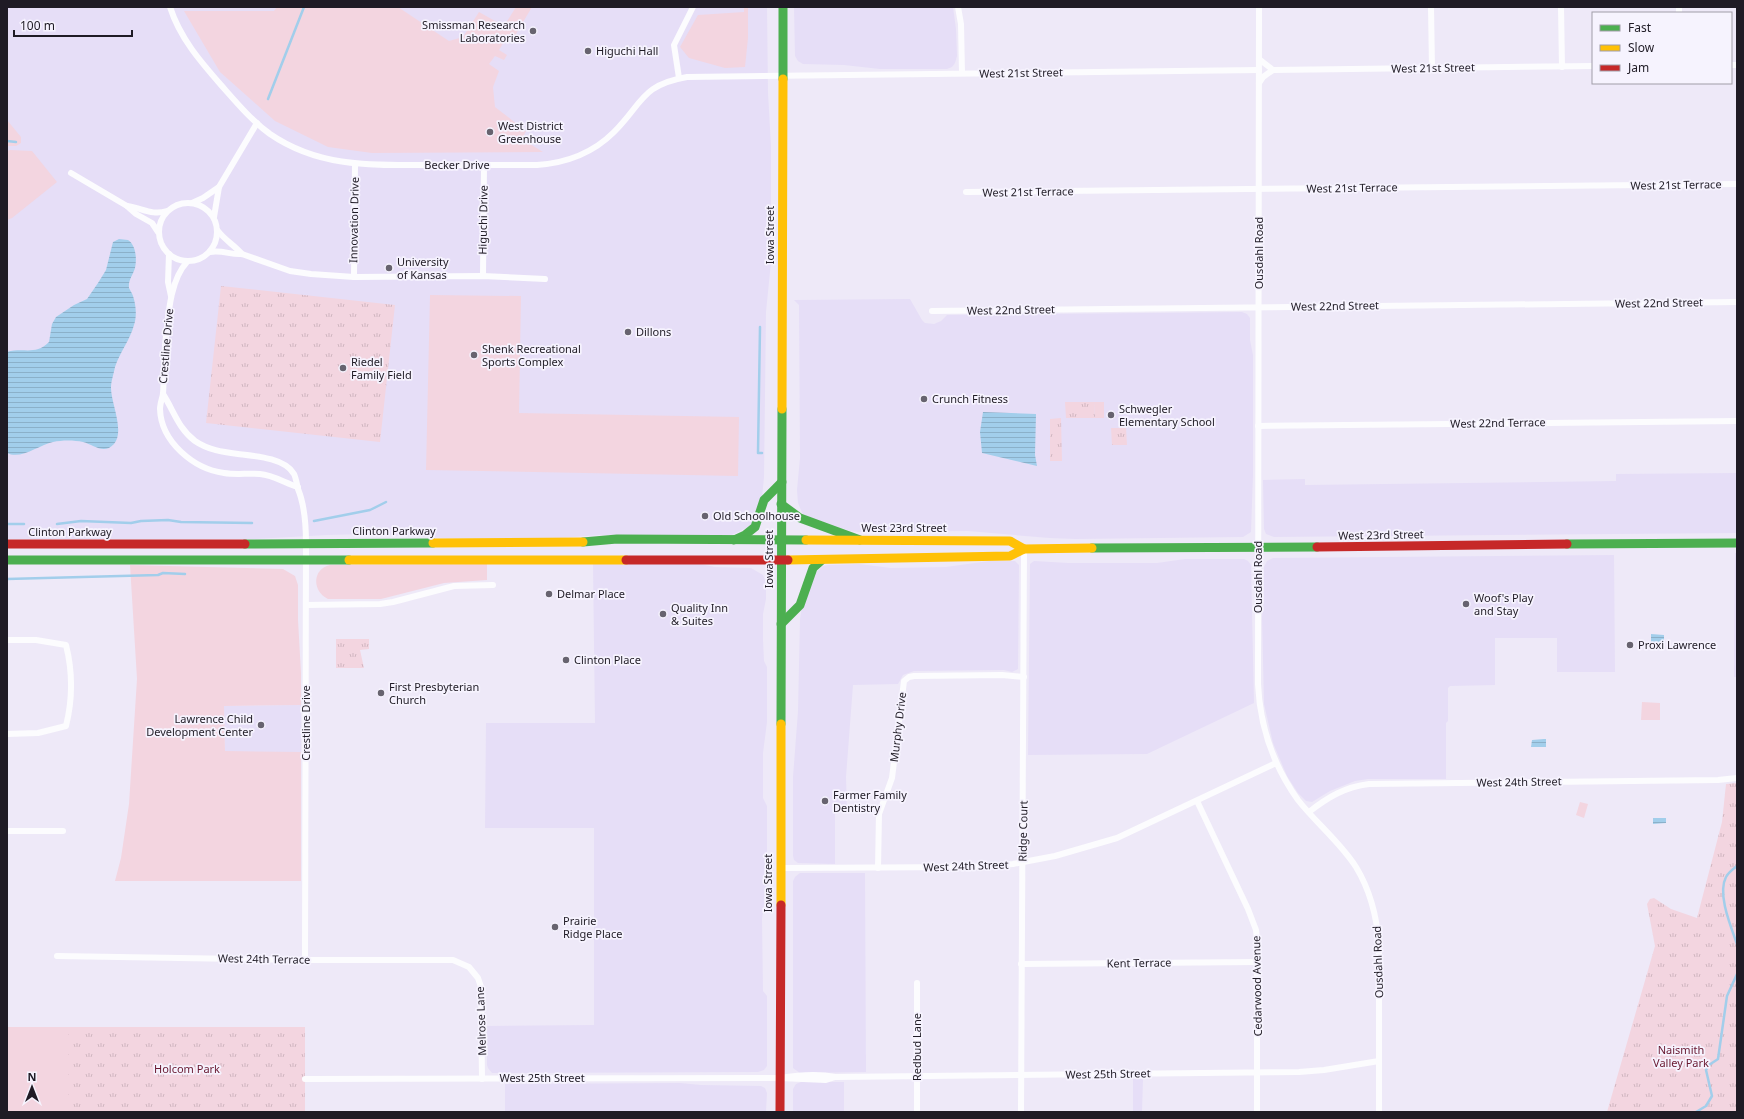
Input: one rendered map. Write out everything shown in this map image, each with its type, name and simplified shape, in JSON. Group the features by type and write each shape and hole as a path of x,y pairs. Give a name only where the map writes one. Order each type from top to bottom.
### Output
{"main road":[{"name":"Iowa Street","path":"780,1112 783,7"},
{"path":"734,540 745,535 755,527 764,500 782,482"},
{"path":"781,504 800,518 860,540"},
{"name":"West 23rd Street","path":"781,539 1010,541 1024,549"},
{"name":"Clinton Parkway","path":"7,544 564,543 604,540 781,539"},
{"name":"West 23rd Street","path":"781,560 1010,556 1024,549 1737,543"},
{"path":"7,560 781,560"},
{"path":"781,624 800,605 813,568 822,560"}],"street":[{"name":"Becker Drive","path":"170,7 178,27 191,49 239,106 257,123 271,134 297,148 326,159 355,164 549,164 575,157 598,145 613,132 636,104 652,89 661,84 679,78 697,76 783,75"},
{"path":"679,78 674,45 693,7"},
{"path":"958,7 961,24 962,73"},
{"name":"Ousdahl Road","path":"1259,7 1259,697 1266,736 1276,764 1292,790 1309,812 1356,867 1366,886 1373,906 1379,945 1379,1112"},
{"path":"1432,7 1432,68"},
{"path":"1561,7 1562,67"},
{"path":"1259,58 1273,70 1263,76 1259,84"},
{"name":"West 21st Street","path":"1273,70 1592,66"},
{"name":"West 21st Street","path":"783,75 1259,70"},
{"path":"257,123 219,187 214,217 218,231 227,242 242,254 290,271 311,274 354,277 483,276 545,279"},
{"name":"Innovation Drive","path":"354,277 355,164"},
{"name":"Higuchi Drive","path":"483,276 484,165"},
{"path":"71,173 127,206 136,214 152,223 158,233 161,245 174,258 187,262 196,261 210,252 214,246 218,231"},
{"name":"West 21st Terrace","path":"966,192 1737,184"},
{"path":"127,206 139,207 153,213 167,211 179,204 192,203 203,198 219,187"},
{"path":"192,203 205,208 214,217"},
{"path":"158,233 161,221 167,211"},
{"path":"210,252 224,251 242,254"},
{"name":"Crestline Drive","path":"169,254 168,282 171,297"},
{"name":"Crestline Drive","path":"187,262 178,274 171,297 167,323 163,394 160,408 166,430 173,442 189,458 200,466 211,471 225,474 261,474 272,476 284,483 298,487"},
{"name":"West 22nd Street","path":"932,311 1737,302"},
{"name":"Crestline Drive","path":"163,394 178,423 196,441 215,450 268,458 278,462 294,474 304,510 306,543 305,960"},
{"name":"West 22nd Terrace","path":"1258,426 1737,421"},
{"name":"Ridge Court","path":"1021,1112 1024,549"},
{"path":"306,606 380,604 454,586 493,585"},
{"path":"7,640 36,640 66,645 72,677 71,704 66,726 38,733 7,734"},
{"name":"Murphy Drive","path":"878,868 879,814 892,778 904,681 909,677 914,676 1002,675 1024,677"},
{"name":"West 24th Street","path":"780,868 972,867 1023,862 1063,855 1098,845 1135,831 1276,764"},
{"name":"West 24th Street","path":"1309,812 1336,793 1355,786 1369,784 1712,780 1737,778"},
{"name":"Cedarwood Avenue","path":"1197,802 1253,921 1257,941 1257,1112"},
{"path":"7,831 63,831"},
{"name":"West 24th Terrace","path":"57,956 305,960 453,960 469,967"},
{"name":"Kent Terrace","path":"1021,964 1257,962"},
{"name":"Melrose Lane","path":"469,967 478,978 482,991 482,1078"},
{"name":"Redbud Lane","path":"917,983 917,1112"},
{"name":"West 25th Street","path":"305,1080 482,1078 780,1078 797,1075 826,1075 835,1077 1257,1073 1324,1070 1379,1061"}],"shaded area":[{"name":"University of Kansas","path":"7,7 767,7 768,93 771,146 771,262 766,312 764,477 762,498 752,525 732,535 599,535 561,538 443,538 368,534 255,539 7,539"},
{"path":"794,7 953,7 956,29 957,56 955,63 952,67 947,69 880,69 844,65 803,64 798,61 795,56"},
{"path":"910,299 922,320 925,323 934,324 941,321 947,315 1242,312 1247,314 1250,318 1250,340 1253,355 1253,475 1251,532 1243,537 1076,539 968,531 858,532 850,531 803,515 798,503 797,490 800,458 799,305 794,300"},
{"path":"1737,473 1737,533 1274,537 1266,534 1264,529 1263,480 1305,479 1305,485 1616,481 1616,474"},
{"path":"1735,553 1737,553 1737,677 1734,677"},
{"path":"1614,555 1615,672 1557,672 1557,638 1495,638 1495,685 1450,686 1448,688 1448,721 1446,723 1446,779 1368,779 1355,781 1330,791 1312,802 1306,801 1298,793 1287,776 1273,743 1264,704 1262,617 1264,602 1264,567 1267,561 1273,558"},
{"path":"1185,559 1244,559 1251,565 1254,703 1147,754 1028,755 1030,564 1034,561 1068,563 1157,563"},
{"path":"989,561 1015,561 1019,565 1018,669 1012,672 1004,670 914,671 903,675 898,684 853,685 846,777 847,812 835,813 835,864 798,863 794,860 793,856 793,777 798,711 800,619 803,599 814,574 823,566 828,565 859,564 891,568 946,567"},
{"path":"694,563 715,567 751,568 763,575 766,583 766,599 763,614 763,640 764,661 767,667 767,722 763,753 763,798 767,806 767,880 762,919 763,991 767,996 767,1066 764,1070 758,1072 492,1073 487,1065 487,1026 594,1025 594,828 485,828 486,723 595,723 593,564"},
{"path":"301,705 301,752 225,752 224,706"},
{"path":"800,873 865,873 866,1072 800,1073 793,1068 793,881"},
{"path":"1133,1079 1143,1079 1142,1112 1133,1112"},
{"path":"801,1082 844,1082 844,1112 793,1112 793,1089 796,1084"},
{"path":"680,1083 701,1085 761,1086 765,1088 767,1093 766,1112 505,1112 505,1084"}],"green space":[{"path":"277,7 398,7 449,41 463,37 479,12 504,26 516,7 532,7 513,39 507,37 499,50 507,55 504,60 495,56 489,64 499,71 493,87 495,107 526,131 522,139 543,152 372,153 328,147 275,121 220,72 184,11 274,11"},
{"path":"744,7 748,7 748,38 745,67 725,68 689,58 680,47 698,15 744,12"},
{"path":"7,120 21,137 21,143 16,146 7,146"},
{"path":"7,151 32,151 57,182 12,218 7,220"},
{"path":"221,286 395,305 380,442 206,423"},
{"name":"Shenk Recreational Sports Complex","path":"430,295 521,296 519,413 739,417 738,476 426,470"},
{"path":"1065,402 1094,402 1095,418 1066,418"},
{"path":"1094,402 1104,402 1104,418 1095,418"},
{"path":"1061,418 1062,461 1050,461 1050,419"},
{"path":"1111,428 1126,428 1127,445 1112,445"},
{"path":"487,564 487,580 444,583 381,599 328,599 319,591 316,580 320,571 324,567 330,565"},
{"path":"130,565 283,569 295,576 298,585 301,705 224,706 225,751 301,752 301,881 115,881 121,858 129,804 137,679"},
{"path":"336,639 369,639 369,649 360,650 364,668 336,668"},
{"path":"1642,702 1660,703 1660,720 1641,720"},
{"name":"Naismith Valley Park","path":"1737,783 1737,1112 1607,1112 1655,946 1647,904 1650,899 1654,898 1671,909 1697,918 1722,822 1726,784"},
{"path":"1580,802 1588,804 1584,818 1576,815"},
{"path":"7,1027 68,1027 68,1112 7,1112"},
{"name":"Holcom Park","path":"68,1027 305,1027 305,1112 68,1112"}],"water":[{"path":"119,239 128,240 131,242 135,252 135,268 130,280 129,288 133,295 136,314 135,322 128,341 115,367 111,383 118,425 117,438 114,444 106,449 103,449 83,442 57,441 18,455 7,453 7,352 39,349 49,342 52,324 56,317 74,305 87,299 106,270 113,242"},
{"path":"983,412 1036,414 1035,455 1037,466 982,453 980,432"},
{"path":"1651,634 1664,635 1664,642 1651,642"},
{"path":"1546,739 1546,747 1531,747 1532,740"},
{"path":"1653,818 1666,818 1666,823 1653,824"}],"waterway":[{"path":"268,99 304,7"},
{"path":"7,141 16,142"},
{"path":"760,327 758,453 762,453"},
{"path":"314,521 370,510 386,502"},
{"path":"57,524 81,521 131,523 168,520 181,522 252,523"},
{"path":"7,524 24,524"},
{"path":"7,579 158,575 163,573 185,574"},
{"path":"1737,866 1726,877 1723,892 1726,910 1737,944"},
{"path":"1696,1112 1706,1106 1712,1096 1706,1070 1709,1065 1718,1059 1727,996 1737,974"}],"traffic: fast":[{"path":"783,7 783,79"},
{"path":"781,724 782,409"},
{"path":"734,540 745,535 755,527 764,500 782,482"},
{"path":"781,504 800,518 860,540"},
{"path":"583,542 617,539 806,540"},
{"path":"245,544 433,543"},
{"path":"1567,544 1737,543"},
{"path":"1092,548 1317,547"},
{"path":"7,560 349,560"},
{"path":"781,624 800,605 813,568 822,560"}],"traffic: slow":[{"path":"782,409 783,79"},
{"path":"806,540 1010,541 1024,549"},
{"path":"433,543 583,542"},
{"path":"788,560 1010,556 1024,549 1092,548"},
{"path":"349,560 626,560"},
{"path":"781,724 781,905"}],"traffic: jam":[{"path":"7,544 245,544"},
{"path":"1317,547 1567,544"},
{"path":"626,560 788,560"},
{"path":"780,1112 781,905"}],"place":[{"name":"Smissman Research Laboratories","path":"533,31"},
{"name":"Higuchi Hall","path":"588,51"},
{"name":"West District Greenhouse","path":"490,132"},
{"name":"University of Kansas","path":"389,268"},
{"name":"Dillons","path":"628,332"},
{"name":"Shenk Recreational Sports Complex","path":"474,355"},
{"name":"Riedel Family Field","path":"343,368"},
{"name":"Crunch Fitness","path":"924,399"},
{"name":"Schwegler Elementary School","path":"1111,415"},
{"name":"Old Schoolhouse","path":"705,516"},
{"name":"Delmar Place","path":"549,594"},
{"name":"Woof's Play and Stay","path":"1466,604"},
{"name":"Quality Inn & Suites","path":"663,614"},
{"name":"Proxi Lawrence","path":"1630,645"},
{"name":"Clinton Place","path":"566,660"},
{"name":"First Presbyterian Church","path":"381,693"},
{"name":"Lawrence Child Development Center","path":"261,725"},
{"name":"Farmer Family Dentistry","path":"825,801"},
{"name":"Prairie Ridge Place","path":"555,927"}]}
